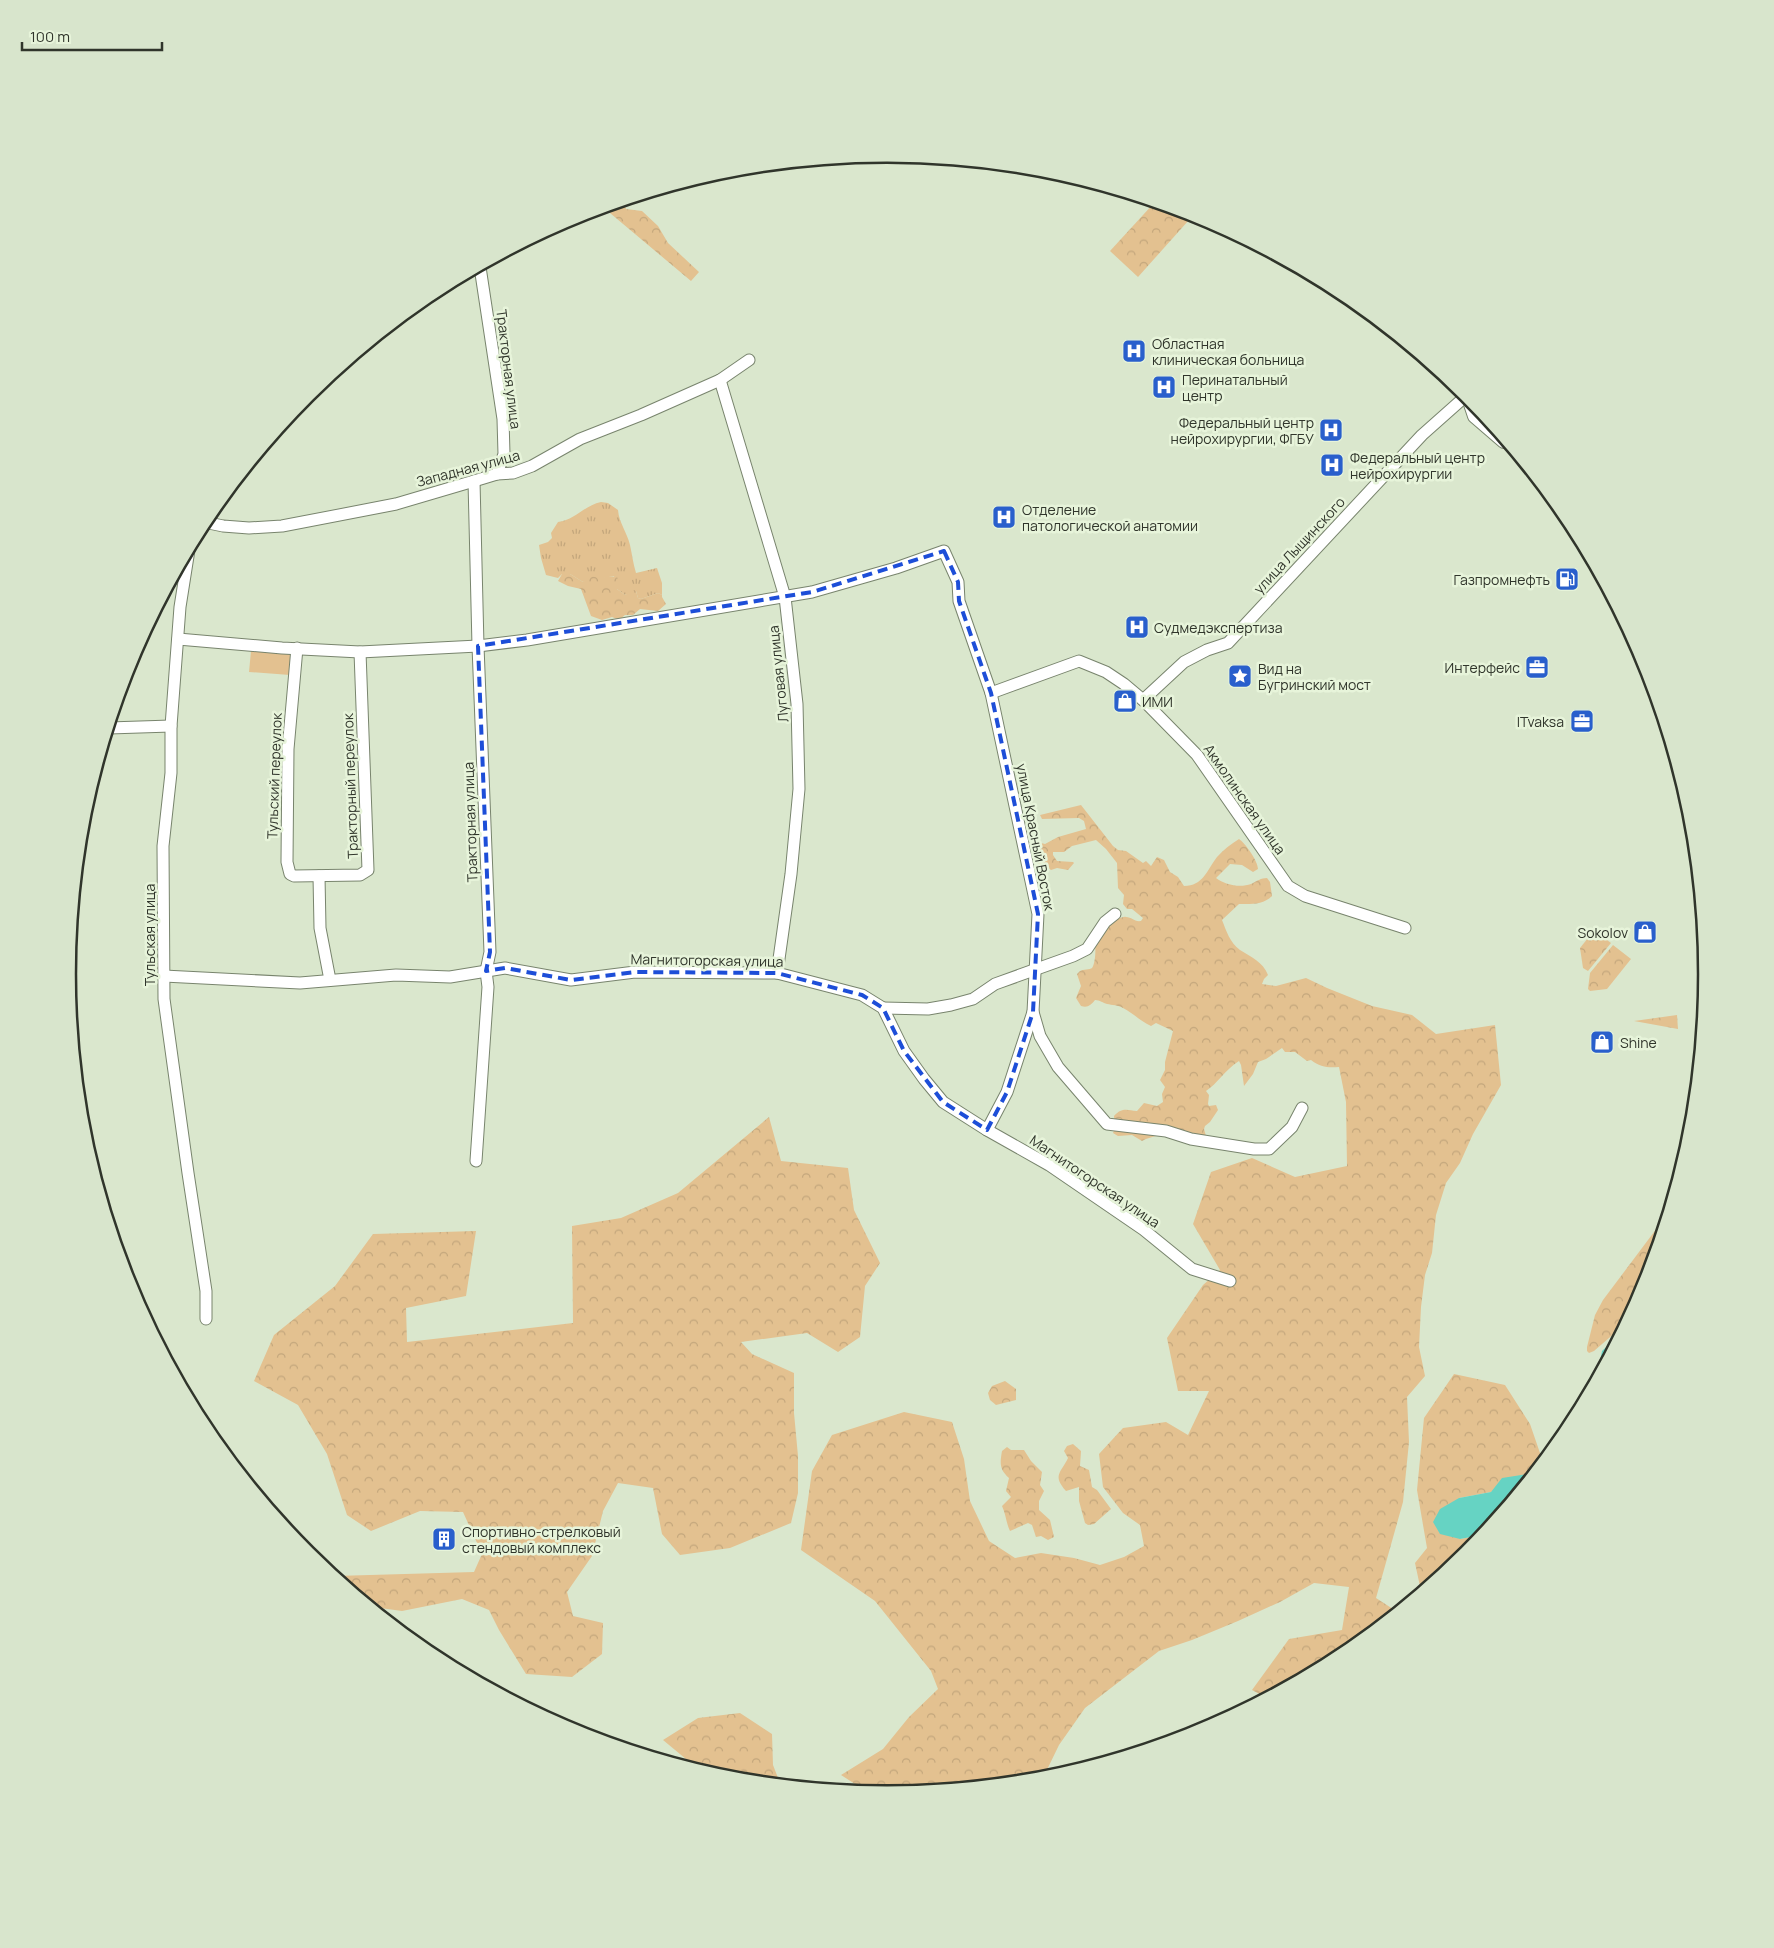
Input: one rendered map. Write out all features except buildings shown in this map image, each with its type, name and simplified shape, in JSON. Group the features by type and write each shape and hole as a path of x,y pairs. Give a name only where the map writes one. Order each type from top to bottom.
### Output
{"street":[{"name":"Тракторная улица","path":"481,273 503,419 504,454 497,474"},
{"name":"Западная улица","path":"213,524 249,528 282,526 396,504 497,474 512,473 532,466 580,439 641,415 720,380 749,360"},
{"name":"Луговая улица","path":"720,380 785,597 797,704 799,789 791,874 778,974"},
{"name":"улица Лыщинского","path":"1143,700 1184,662 1207,650 1228,643 1422,436 1461,403"},
{"name":"Тракторная улица","path":"474,481 478,646 490,952 486,971 488,987 476,1162"},
{"name":"улица Красный Восток","path":"785,597 812,592 896,568 944,551 958,582 959,601 991,693 1038,914 1033,1012 1008,1092 987,1130"},
{"name":"Тульская улица","path":"187,566 178,639 171,726 171,773 163,846 164,976 166,1008 206,1291 206,1319"},
{"path":"178,639 360,652 478,646 527,640 785,597"},
{"name":"Тульский переулок","path":"297,648 288,749 286,862 290,874 294,876 319,876"},
{"name":"Тракторный переулок","path":"319,876 360,875 368,870 360,652"},
{"name":"Акмолинская улица","path":"991,693 1079,661 1106,672 1143,700 1197,754 1288,886 1306,896 1405,928"},
{"path":"115,728 171,726"},
{"path":"319,876 320,928 330,980"},
{"path":"883,1008 928,1008 952,1005 972,999 995,984 1035,968 1073,956 1086,949 1105,922 1115,914"},
{"name":"Магнитогорская улица","path":"164,976 300,982 396,975 450,977 505,968 571,980 635,972 778,974 862,995 883,1008 904,1050 943,1102 987,1130 1049,1165 1144,1230 1192,1269 1230,1281"},
{"path":"1033,1012 1040,1036 1058,1067 1107,1124 1166,1130 1191,1139 1254,1149 1269,1149 1292,1127 1302,1108"}],"highlighted area":[{"path":"944,551 958,582 959,601 991,693 1038,914 1033,1012 1007,1092 987,1130 943,1102 904,1051 883,1008 862,995 777,973 635,972 571,980 505,968 486,971 490,952 478,646 812,592"}],"green space":[{"path":"625,206 626,209 642,211 658,226 668,243 699,272 691,281 609,212"},
{"path":"1150,207 1188,221 1138,277 1110,251"},
{"path":"601,502 608,503 618,510 629,540 636,573 657,568 662,583 662,595 658,593 641,599 638,598 636,591 625,595 617,589 614,576 583,582 570,574 562,574 558,578 546,575 539,545 548,542 552,538 551,533 558,522 564,521"},
{"path":"562,574 570,574 583,582 592,576 615,577 618,578 617,589 625,595 634,590 638,598 641,599 658,593 662,595 666,604 658,611 640,609 633,615 625,615 619,620 612,617 602,620 591,616 581,589 558,581"},
{"path":"251,651 291,654 290,675 249,672"},
{"path":"1081,805 1118,850 1126,851 1143,863 1146,861 1151,866 1157,857 1164,860 1170,872 1178,877 1184,886 1200,880 1217,857 1239,839 1254,857 1258,869 1253,872 1242,865 1230,864 1216,878 1228,884 1242,886 1267,878 1270,882 1272,896 1269,899 1253,904 1239,904 1222,920 1234,944 1260,963 1266,970 1268,975 1262,984 1276,986 1306,978 1372,1006 1412,1015 1436,1034 1495,1025 1501,1085 1473,1134 1460,1163 1446,1183 1436,1215 1432,1253 1425,1275 1421,1307 1419,1347 1425,1376 1407,1397 1409,1442 1403,1502 1376,1598 1392,1608 1337,1648 1259,1694 1252,1690 1289,1639 1342,1630 1349,1587 1314,1583 1280,1602 1238,1621 1159,1651 1085,1708 1059,1745 1048,1768 993,1778 940,1783 887,1785 855,1784 841,1775 883,1749 909,1717 938,1689 931,1671 875,1601 801,1550 812,1471 832,1435 904,1412 952,1422 964,1459 970,1501 989,1541 1015,1558 1041,1553 1074,1558 1100,1565 1124,1557 1144,1546 1140,1525 1123,1513 1103,1487 1099,1454 1123,1428 1166,1422 1188,1435 1209,1391 1178,1391 1167,1338 1203,1285 1220,1270 1193,1224 1211,1172 1252,1158 1295,1177 1347,1166 1346,1102 1339,1067 1324,1066 1311,1060 1307,1061 1295,1052 1285,1052 1282,1048 1258,1062 1253,1074 1244,1086 1239,1061 1229,1068 1206,1091 1209,1095 1209,1106 1216,1105 1218,1110 1205,1126 1206,1136 1165,1135 1142,1141 1132,1135 1118,1136 1113,1133 1115,1128 1114,1116 1120,1111 1137,1111 1144,1103 1157,1106 1163,1102 1162,1094 1165,1087 1160,1080 1165,1070 1165,1062 1173,1031 1156,1023 1151,1026 1119,1006 1095,1000 1089,1006 1083,1007 1076,998 1081,986 1077,974 1081,970 1092,968 1095,946 1110,922 1124,917 1139,921 1143,918 1132,909 1127,909 1123,904 1124,895 1118,888 1117,863 1096,840 1072,846 1064,852 1053,852 1057,861 1074,863 1068,870 1057,868 1051,870 1047,867 1041,872 1038,871 1037,842 1045,844 1058,837 1086,829 1084,821 1079,818 1042,819 1040,815"},
{"path":"1595,931 1611,943 1588,971 1583,968 1580,948"},
{"path":"1613,945 1631,959 1607,989 1590,991 1588,989 1590,973"},
{"path":"1677,1015 1678,1029 1634,1021"},
{"path":"769,1117 781,1161 848,1168 854,1210 880,1263 865,1286 860,1337 838,1352 807,1333 741,1342 752,1354 794,1373 798,1493 791,1523 730,1548 680,1555 662,1534 653,1488 618,1483 603,1511 592,1556 567,1592 573,1616 603,1623 602,1654 572,1677 526,1674 489,1610 462,1599 402,1611 382,1608 344,1576 474,1572 482,1554 463,1512 420,1511 371,1531 347,1515 327,1454 298,1405 254,1381 274,1335 335,1286 373,1234 476,1231 466,1296 406,1308 407,1342 573,1323 572,1226 621,1218 678,1193"},
{"path":"1657,1228 1636,1284 1613,1334 1589,1353 1587,1347 1595,1315 1603,1300"},
{"path":"1454,1374 1505,1385 1530,1424 1541,1453 1524,1475 1515,1477 1491,1492 1459,1498 1460,1539 1469,1537 1420,1586 1415,1563 1427,1548 1417,1490 1424,1418"},
{"path":"1005,1381 1016,1389 1016,1400 996,1405 990,1400 988,1393 992,1386"},
{"path":"1073,1444 1081,1451 1080,1466 1089,1470 1092,1487 1097,1490 1111,1509 1094,1524 1088,1525 1085,1523 1079,1501 1079,1487 1066,1491 1059,1481 1059,1474 1068,1458 1064,1451 1067,1446"},
{"path":"1007,1447 1011,1450 1024,1450 1031,1461 1042,1472 1040,1485 1044,1491 1039,1501 1039,1510 1050,1520 1054,1537 1048,1540 1041,1536 1036,1537 1032,1525 1028,1523 1010,1531 1002,1506 1011,1497 1006,1491 1009,1478 1003,1472 1001,1462 1002,1451"},
{"path":"740,1713 772,1734 773,1765 778,1777 686,1759 663,1740 698,1718"}],"water":[{"path":"1525,1474 1497,1509 1469,1537 1460,1539 1440,1534 1433,1522 1440,1509 1459,1498 1491,1492 1502,1478"}],"place":[{"name":"Областная клиническая больница","path":"1134,351"},
{"name":"Перинатальный центр","path":"1164,387"},
{"name":"Федеральный центр нейрохирургии, ФГБУ","path":"1331,430"},
{"name":"Федеральный центр нейрохирургии","path":"1332,465"},
{"name":"Отделение патологической анатомии","path":"1004,517"},
{"name":"Газпромнефть","path":"1567,579"},
{"name":"Судмедэкспертиза","path":"1137,627"},
{"name":"Интерфейс","path":"1537,667"},
{"name":"Вид на Бугринский мост","path":"1240,676"},
{"name":"ИМИ","path":"1125,701"},
{"name":"ITvaksa","path":"1582,721"},
{"name":"Sokolov","path":"1645,932"},
{"name":"Shine","path":"1602,1042"},
{"name":"Спортивно-стрелковый стендовый комплекс","path":"444,1539"}]}
